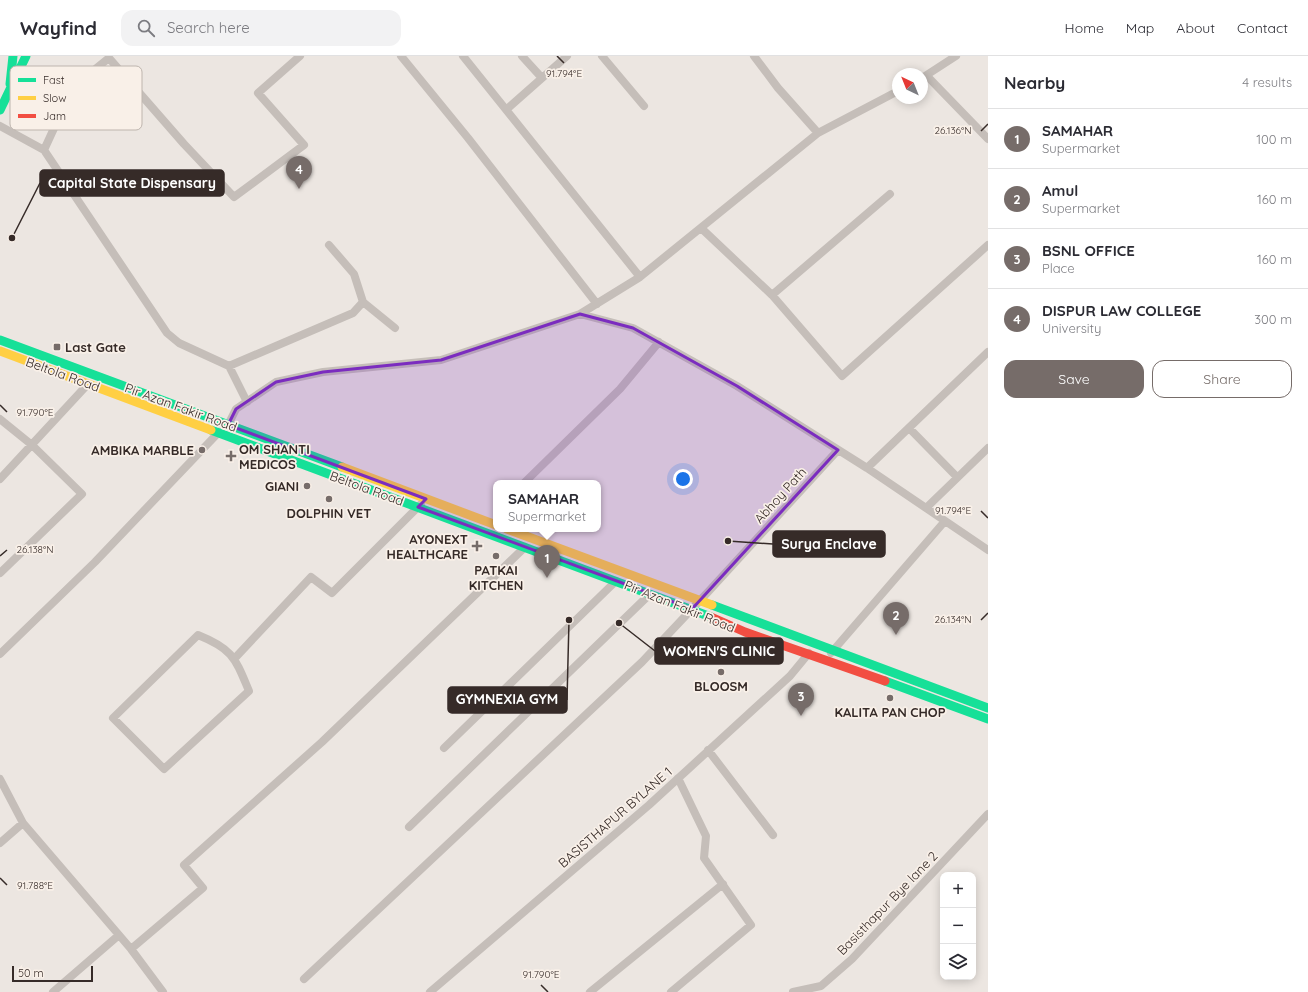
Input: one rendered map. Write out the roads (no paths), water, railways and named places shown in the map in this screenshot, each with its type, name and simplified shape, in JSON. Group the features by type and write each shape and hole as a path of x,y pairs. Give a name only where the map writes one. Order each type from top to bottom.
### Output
{"main road":[{"path":"21,66 26,56"},
{"path":"0,110 10,90"},
{"name":"Pir Azan Fakir Road","path":"0,340 493,524"},
{"name":"Beltola Road","path":"0,351 418,507"},
{"name":"Pir Azan Fakir Road","path":"418,507 692,609 745,632 826,659 988,719"},
{"name":"Pir Azan Fakir Road","path":"515,532 988,708"}],"street":[{"path":"142,95 184,144 234,197 304,144 258,93 300,56"},
{"path":"401,56 468,138 597,304"},
{"path":"463,56 640,277"},
{"path":"522,56 542,78"},
{"path":"506,108 568,56"},
{"path":"602,56 644,106"},
{"path":"754,56 778,88 818,133"},
{"path":"928,74 956,56"},
{"path":"99,66 110,57 118,66"},
{"path":"928,81 988,139"},
{"path":"228,425 236,409 276,382 323,372 442,360 580,314 640,277 818,133 892,94"},
{"path":"0,126 44,150 167,332 179,343 229,366 247,402"},
{"path":"44,150 53,130"},
{"path":"772,295 890,194"},
{"path":"701,228 772,295 842,376 988,245"},
{"path":"329,245 354,274 363,302 395,328"},
{"path":"229,366 353,313 363,302"},
{"path":"580,314 633,328 737,386 867,468 988,550"},
{"path":"527,480 620,389 658,342"},
{"path":"867,468 988,352"},
{"path":"0,479 88,384"},
{"path":"0,419 32,445 82,494 0,573"},
{"path":"909,428 957,477"},
{"path":"0,654 95,562 219,432"},
{"path":"926,508 988,448"},
{"name":"Abhoy Path","path":"304,979 636,667 700,601 838,450"},
{"path":"235,658 311,577 332,593 426,498"},
{"path":"826,659 945,521"},
{"path":"131,949 203,888 184,865 322,742 525,547"},
{"path":"444,748 616,581"},
{"path":"409,827 650,594"},
{"path":"198,635 217,642 235,658 249,691 164,769 113,718 198,635"},
{"name":"BASISTHAPUR BYLANE 1","path":"430,992 649,805 790,676 809,653"},
{"path":"708,750 773,835"},
{"path":"671,992 752,925 704,858 706,836 678,778"},
{"path":"0,779 24,823 131,949 164,992"},
{"name":"Basisthapur Bye lane 2","path":"793,992 821,986 852,959 988,814"},
{"path":"0,843 24,823"},
{"path":"590,992 723,884"},
{"path":"53,992 119,935"}],"place":[{"name":"DISPUR LAW COLLEGE","path":"299,189"},
{"name":"Capital State Dispensary","path":"12,238"},
{"name":"Last Gate","path":"57,347"},
{"name":"AMBIKA MARBLE","path":"202,450"},
{"name":"OM SHANTI MEDICOS","path":"231,456"},
{"name":"GIANI","path":"307,486"},
{"name":"DOLPHIN VET","path":"329,499"},
{"name":"Surya Enclave","path":"728,541"},
{"name":"AYONEXT HEALTHCARE","path":"477,546"},
{"name":"PATKAI KITCHEN","path":"496,556"},
{"name":"SAMAHAR","path":"547,578"},
{"name":"GYMNEXIA GYM","path":"569,620"},
{"name":"WOMEN'S CLINIC","path":"619,623"},
{"name":"Amul","path":"896,635"},
{"name":"BLOOSM","path":"721,672"},
{"name":"KALITA PAN CHOP","path":"890,698"},
{"name":"BSNL OFFICE","path":"801,716"}]}
